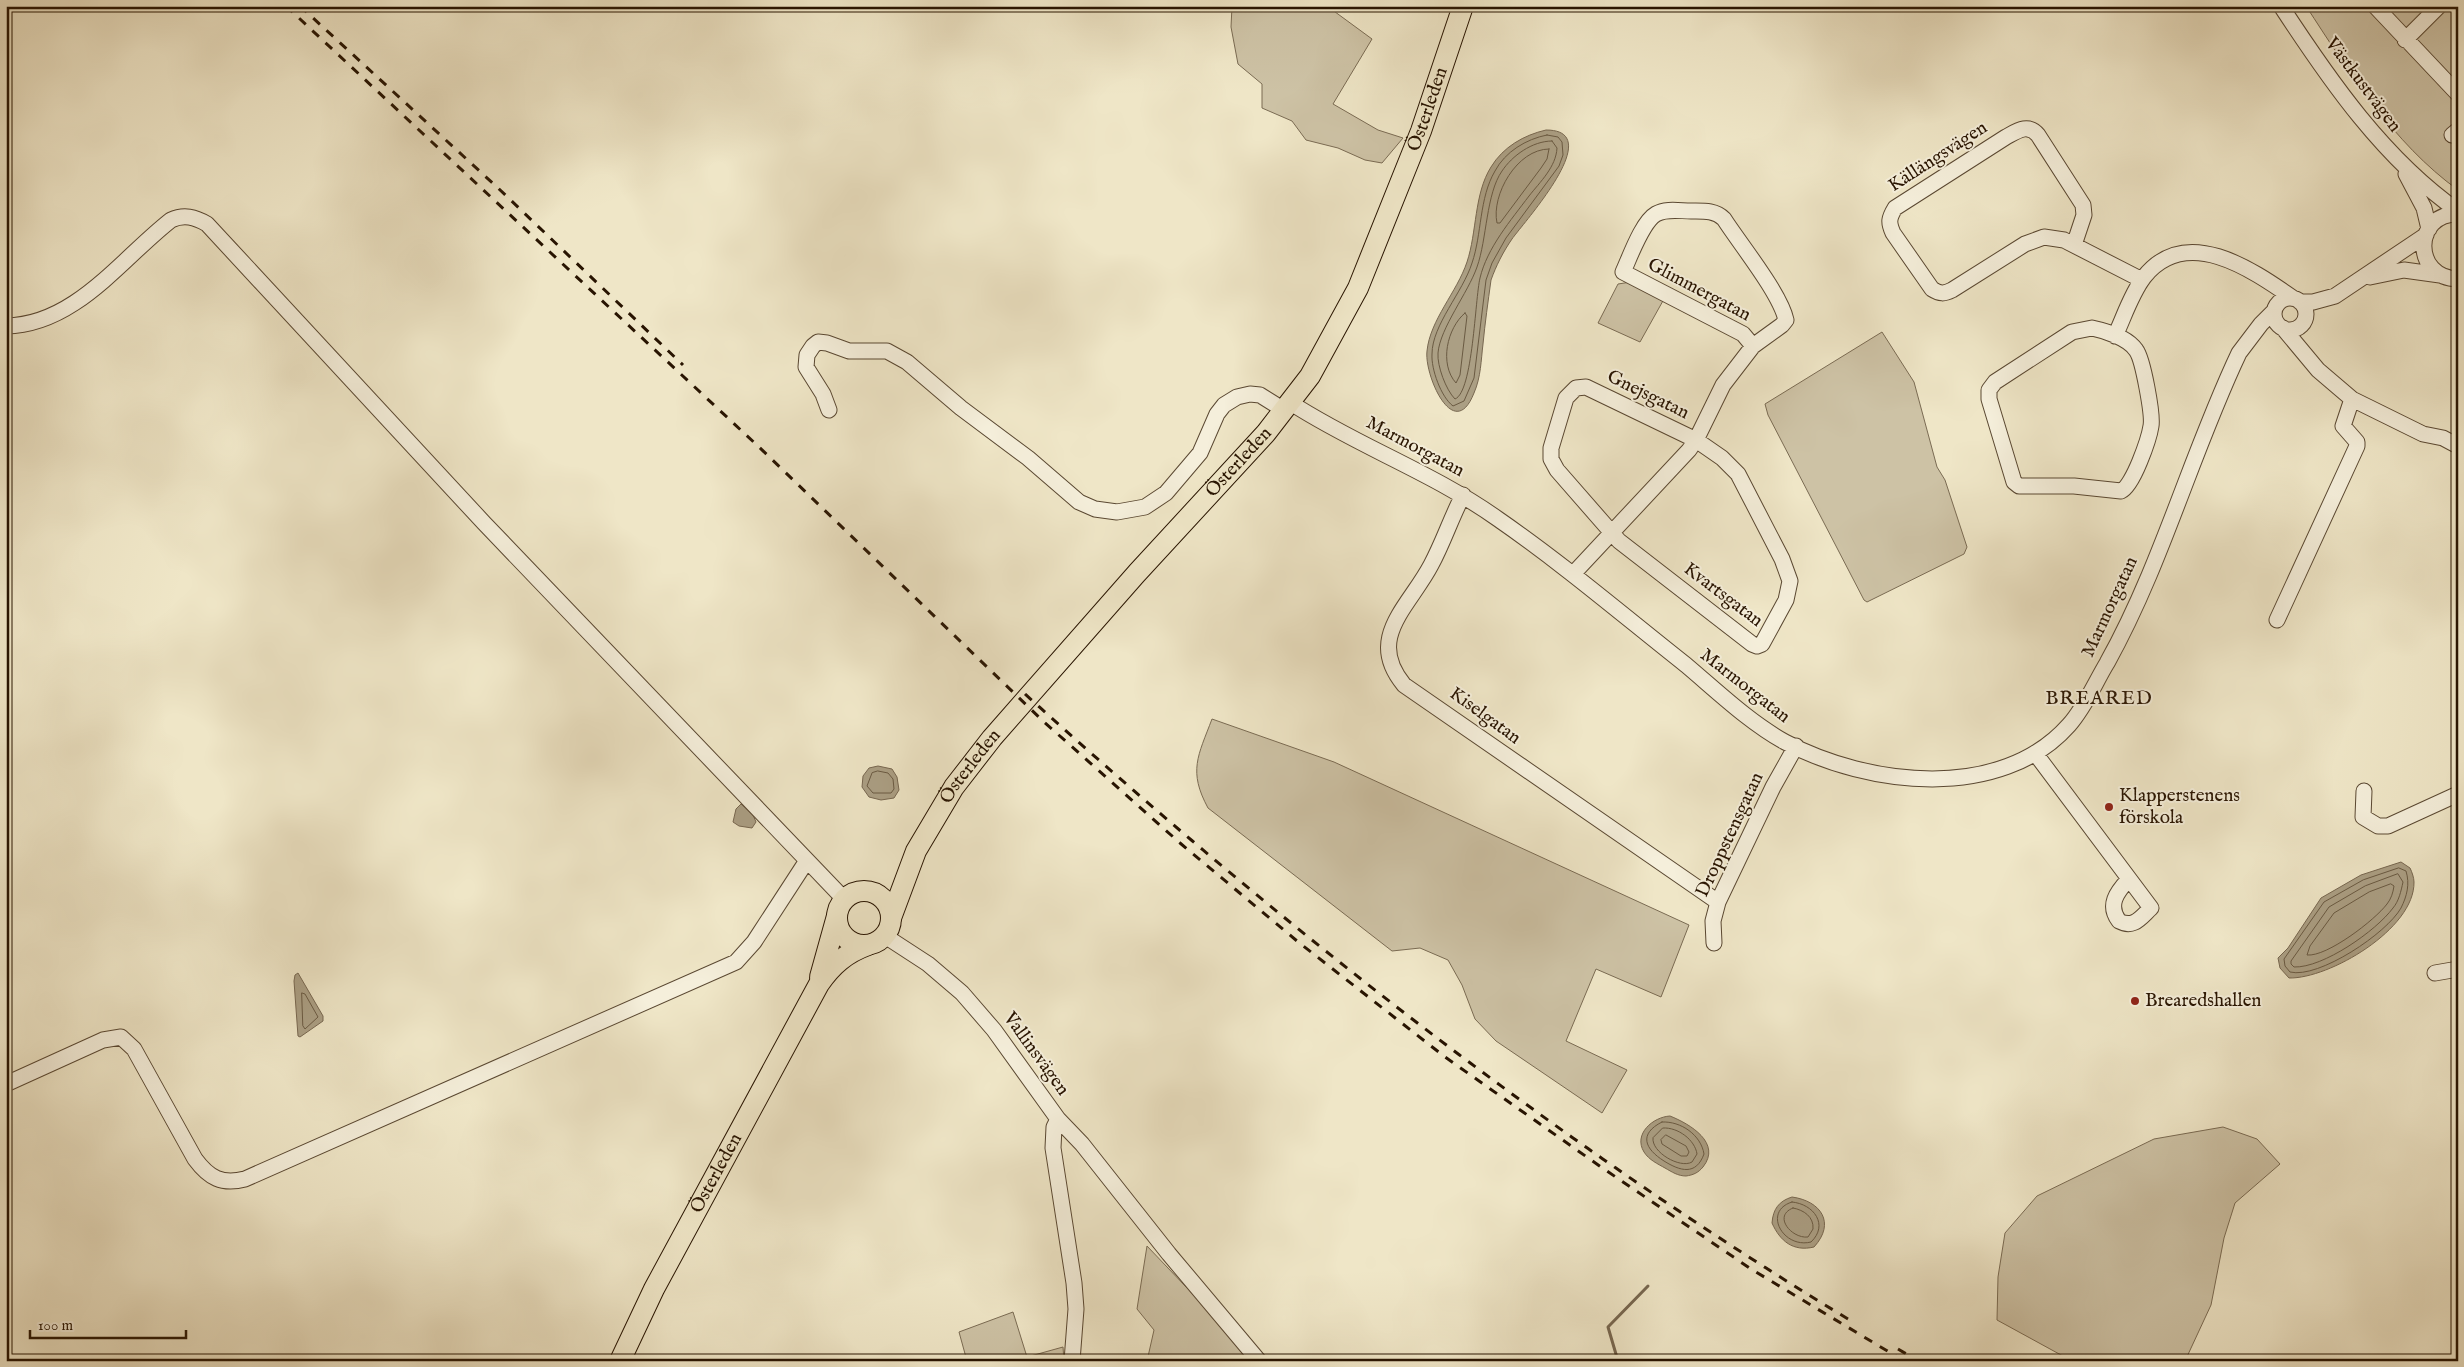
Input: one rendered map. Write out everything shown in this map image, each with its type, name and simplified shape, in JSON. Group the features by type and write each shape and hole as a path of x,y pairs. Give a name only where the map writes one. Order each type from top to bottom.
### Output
{"main road":[{"name":"Österleden","path":"620,1361 654,1289 818,986 829,969 849,952 881,933 913,858 954,787 992,738 1195,507 1245,456 1287,407 1327,348 1358,288 1420,131 1464,6"},
{"name":"Österleden","path":"818,986 841,908 852,894 881,886 894,879 913,858"},
{"path":"841,908 840,929 843,935 854,943 881,933 885,900 875,893 864,891"}],"street":[{"name":"Västkustvägen","path":"2281,6 2354,107 2399,162 2422,202 2427,232 2424,255 2429,264 2451,279"},
{"path":"2375,6 2405,40 2458,94"},
{"path":"2405,40 2439,6"},
{"name":"Källängsvägen","path":"2027,128 2038,135 2083,205 2084,215 2074,244 2054,237 2035,239 1944,293 1932,289 1893,233 1889,224 1890,216 1895,208 1954,170 2020,129 2027,128"},
{"name":"Västkustvägen","path":"2399,162 2458,213"},
{"name":"Glimmergatan","path":"1572,574 1612,533 1696,440 1723,385 1753,346 1786,320 1777,300 1719,214 1705,211 1670,210 1657,213 1645,227 1623,272 1743,334 1753,346"},
{"path":"2256,333 2282,327 2293,330 2335,296 2427,232 2440,218 2458,213"},
{"path":"6,326 36,322 65,310 171,220 179,216 197,218 207,224 484,523 806,862 841,908"},
{"path":"2074,244 2142,280"},
{"path":"2115,336 2142,280 2164,260 2181,253 2197,251 2244,268 2297,300 2305,309 2304,338 2308,358"},
{"path":"2357,282 2381,274 2404,270 2451,279"},
{"path":"2265,280 2271,290 2275,319 2318,370 2352,399 2423,434 2444,438 2458,446"},
{"path":"2275,310 2282,300 2313,302 2335,296"},
{"name":"Marmorgatan","path":"829,410 823,394 806,367 807,355 813,346 818,342 827,343 849,351 887,351 907,362 1079,502 1094,509 1117,512 1145,507 1166,493 1200,453 1213,421 1224,405 1236,397 1260,394 1463,495 1545,552 1766,730 1796,746 1851,767 1891,776 1919,778 1967,777 2004,768 2035,753 2068,726 2077,714 2127,626 2239,353 2275,310"},
{"path":"2092,328 2115,336 2132,345 2139,354 2151,418 2149,433 2130,483 2121,490 2069,486 2019,486 2014,482 1989,399 1991,386 2078,330 2092,328"},
{"name":"Gnejsgatan","path":"1612,533 1557,470 1552,459 1551,448 1555,430 1566,398 1571,391 1586,387 1696,440"},
{"path":"2277,620 2357,446 2357,442 2343,426 2352,399"},
{"name":"Kvartsgatan","path":"1612,533 1752,644 1757,646 1762,644 1786,600 1790,589 1789,576 1738,474 1722,458 1696,440"},
{"name":"Kiselgatan","path":"1463,495 1431,565 1398,616 1390,632 1387,648 1394,673 1404,685 1718,902"},
{"name":"Droppstensgatan","path":"1714,943 1713,921 1718,902 1773,788 1796,746"},
{"path":"2035,753 2128,880 2151,908 2140,920 2131,924 2119,921 2113,910 2115,896 2128,880"},
{"path":"2364,791 2363,817 2378,826 2388,826 2458,794"},
{"path":"6,1084 103,1040 121,1036 134,1049 195,1159 206,1173 219,1181 245,1179 736,962 754,942 806,862"},
{"name":"Vallinsvägen","path":"881,933 928,964 962,993 994,1030 1058,1118 1054,1127 1053,1148 1075,1297 1072,1361"},
{"path":"2435,973 2458,969"},
{"path":"1058,1118 1082,1144 1169,1254 1259,1361"}],"shaded area":[{"path":"1232,6 1327,6 1372,39 1333,104 1378,130 1403,138 1382,163 1365,160 1338,148 1306,140 1292,121 1262,108 1262,84 1238,64 1231,27"},
{"path":"2306,6 2458,6 2458,190 2413,151 2393,129 2356,81"},
{"path":"1631,282 1664,299 1640,342 1598,323 1618,284"},
{"path":"1882,332 1914,382 1937,467 1945,480 1967,547 1964,554 1867,602 1864,600 1768,415 1765,404"},
{"path":"1212,719 1334,762 1689,925 1661,997 1596,969 1566,1041 1627,1070 1602,1113 1496,1041 1475,1019 1462,985 1448,960 1420,948 1392,951 1208,808 1198,784 1197,764"},
{"path":"2223,1127 2257,1139 2280,1164 2235,1203 2224,1238 2211,1305 2185,1361 2072,1361 1997,1320 1998,1277 2005,1233 2037,1196 2154,1139"},
{"path":"1147,1246 1208,1310 1249,1361 1147,1361 1154,1330 1137,1309"},
{"path":"1013,1312 1027,1357 1063,1347 1064,1361 967,1361 959,1332"}],"water":[{"path":"1546,130 1563,134 1569,145 1566,160 1557,178 1509,244 1495,270 1491,280 1478,381 1466,407 1458,411 1450,408 1442,400 1435,388 1427,362 1429,340 1438,317 1463,273 1467,262 1481,189 1491,167 1502,153 1515,143 1530,135"},
{"path":"878,766 892,769 897,777 899,790 894,798 881,800 869,797 862,787 863,776 869,768"},
{"path":"741,804 753,815 756,822 752,828 739,826 733,822 736,809"},
{"path":"2401,862 2410,868 2414,882 2411,900 2401,917 2367,948 2346,960 2326,970 2306,976 2289,978 2280,968 2278,958 2288,948 2321,898 2361,875"},
{"path":"298,973 323,1016 323,1021 300,1037 298,1036 294,981 295,975"},
{"path":"1670,1116 1694,1129 1706,1142 1709,1150 1708,1158 1703,1167 1693,1174 1683,1176 1670,1171 1648,1157 1641,1145 1643,1133 1651,1123"},
{"path":"1792,1197 1811,1203 1822,1214 1824,1230 1814,1247 1800,1248 1788,1244 1779,1235 1772,1223 1778,1206"}],"waterway":[{"path":"1618,1361 1608,1327 1648,1286"}],"railway":[{"path":"286,6 759,447 1043,721 1180,843 1297,941 1445,1057 1601,1167 1751,1269 1904,1361"},
{"path":"300,6 498,188 683,365"},
{"path":"1025,694 1220,864 1320,947 1422,1026 1525,1104 1631,1178 1738,1250 1848,1319"},
{"path":"1898,1349 1918,1361"}],"place":[{"name":"Klapperstenens förskola","path":"2109,807"},
{"name":"Brearedshallen","path":"2135,1001"}],"district":[{"name":"BREARED","path":"2099,698"}]}
